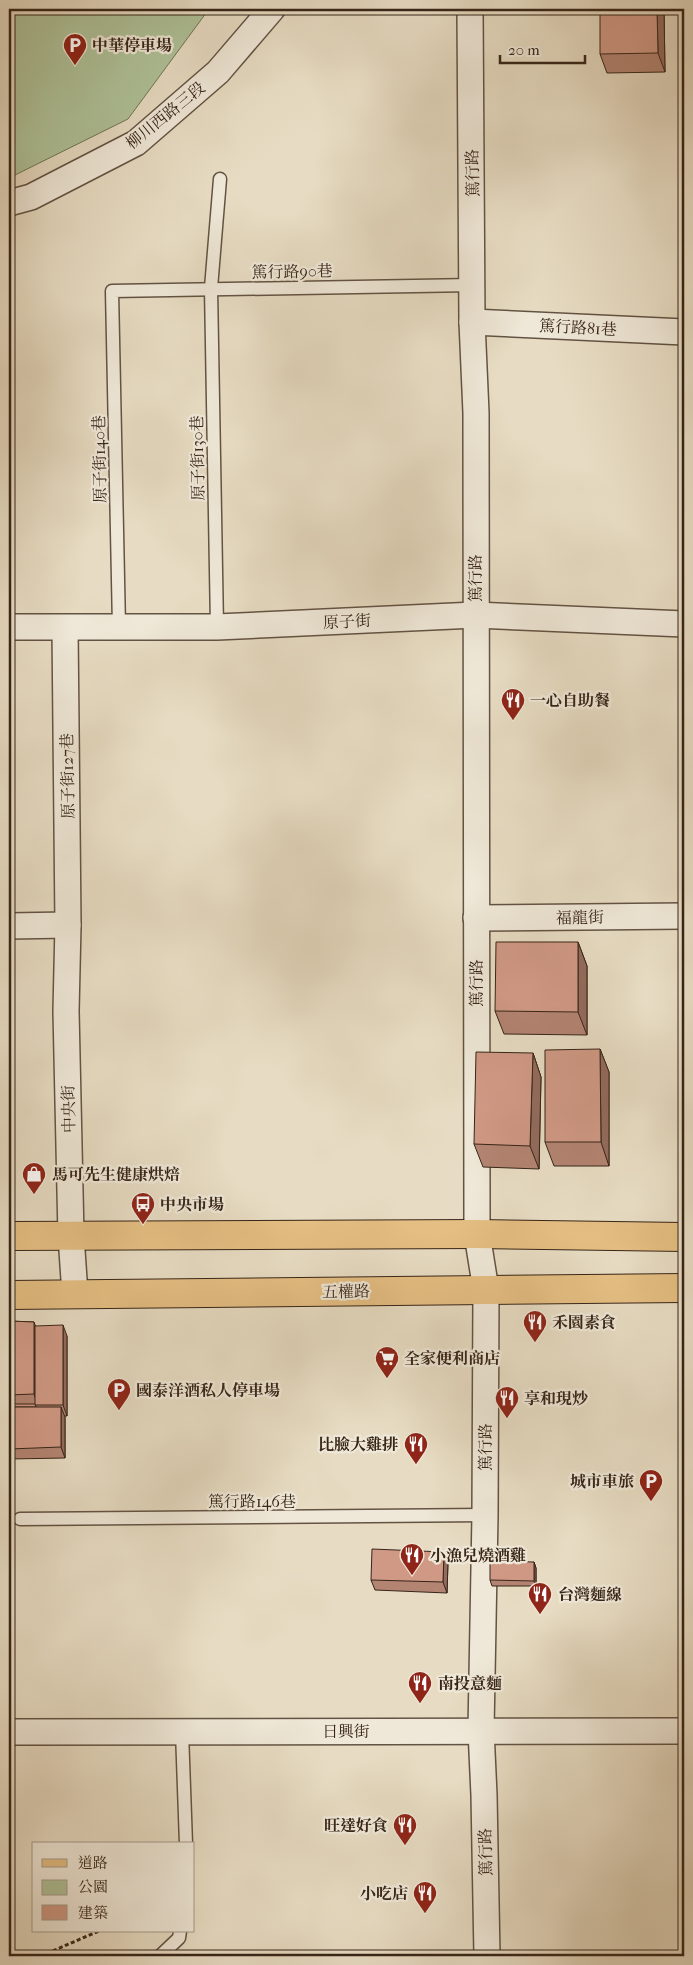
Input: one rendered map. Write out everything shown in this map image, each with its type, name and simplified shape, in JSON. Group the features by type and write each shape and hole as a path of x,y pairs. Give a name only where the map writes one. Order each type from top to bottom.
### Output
{"main road":[{"path":"9,1236 477,1234 684,1237"},
{"name":"五權路","path":"9,1295 684,1288"}],"street":[{"name":"柳川西路三段","path":"9,203 31,197 136,142 218,72 272,9"},
{"name":"篤行路","path":"470,9 472,322 476,413 477,1234 486,1290 485,1515 481,1730 487,1956"},
{"name":"篤行路81巷","path":"472,322 684,332"},
{"name":"原子街","path":"9,628 217,627 475,615 684,624"},
{"name":"原子街127巷","path":"65,628 68,925"},
{"name":"福龍街","path":"476,918 684,916"},
{"path":"9,926 68,925"},
{"name":"中央街","path":"68,925 66,1011 74,1294"},
{"name":"日興街","path":"9,1732 684,1731"}],"lane":[{"name":"原子街130巷","path":"217,627 211,288 220,179"},
{"name":"篤行路90巷","path":"112,291 473,285"},
{"name":"原子街140巷","path":"112,291 119,627"},
{"name":"篤行路146巷","path":"20,1519 485,1515"},
{"path":"182,1732 186,1842"},
{"path":"160,1956 178,1938 180,1932"}],"path":[{"path":"41,1956 97,1932"}],"green space":[{"name":"中華停車場","path":"9,9 209,9 128,119 9,178"}],"building":[{"path":"600,9 657,9 658,53 600,54"},
{"path":"496,942 578,942 578,1012 495,1011"},
{"path":"600,1049 601,1142 545,1142 545,1050"},
{"path":"476,1052 533,1053 530,1146 474,1144"},
{"path":"9,1321 34,1322 34,1394 9,1395"},
{"path":"63,1325 63,1405 35,1405 35,1326"},
{"path":"9,1404 35,1404 36,1407 9,1407"},
{"path":"9,1407 61,1407 61,1447 9,1449"},
{"name":"小漁兒燒酒雞","path":"372,1549 444,1552 443,1582 371,1580"},
{"name":"小漁兒燒酒雞","path":"490,1561 534,1562 534,1581 490,1580"}],"place":[{"name":"中華停車場","path":"75,66"},
{"name":"一心自助餐","path":"513,721"},
{"name":"馬可先生健康烘焙","path":"34,1195"},
{"name":"中央市場","path":"143,1225"},
{"name":"禾園素食","path":"535,1343"},
{"name":"全家便利商店","path":"387,1379"},
{"name":"國泰洋酒私人停車場","path":"119,1411"},
{"name":"享和現炒","path":"507,1419"},
{"name":"比臉大雞排","path":"416,1465"},
{"name":"城市車旅","path":"651,1502"},
{"name":"小漁兒燒酒雞","path":"412,1576"},
{"name":"台灣麵線","path":"540,1615"},
{"name":"南投意麵","path":"420,1704"},
{"name":"旺達好食","path":"405,1846"},
{"name":"小吃店","path":"425,1914"}]}
